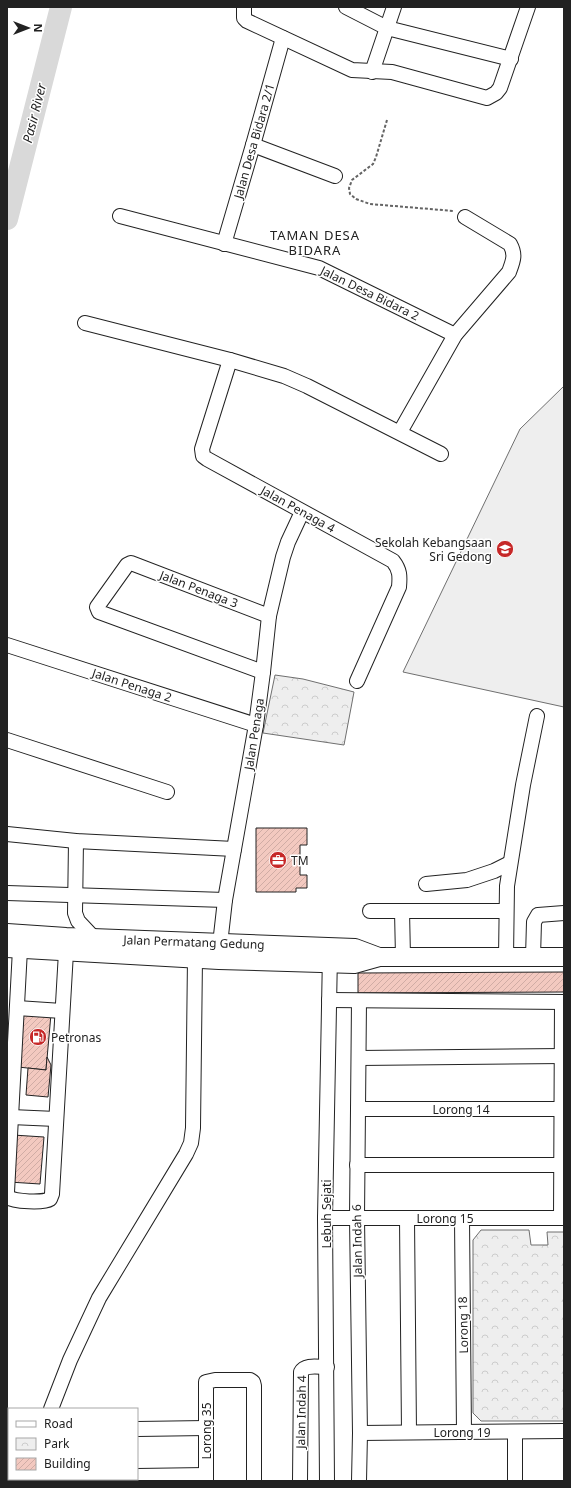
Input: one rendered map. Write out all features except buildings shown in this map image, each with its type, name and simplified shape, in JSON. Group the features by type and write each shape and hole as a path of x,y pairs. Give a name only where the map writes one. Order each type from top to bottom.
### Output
{"main road":[{"name":"Jalan Permatang Gedung","path":"7,933 94,938 220,951 330,955 354,948 379,957 564,958"},
{"name":"Jalan Permatang Gedung","path":"14,949 195,958 220,951"}],"street":[{"path":"346,7 388,28 511,59"},
{"path":"372,72 394,7"},
{"path":"244,12 247,21 352,70 397,74 487,98 496,93 500,88 528,7"},
{"name":"Jalan Desa Bidara 2/1","path":"224,244 283,38"},
{"path":"253,145 335,176"},
{"name":"Jalan Desa Bidara 2","path":"120,216 224,244 305,263 319,268 455,335"},
{"path":"400,432 455,335 509,272 513,261 513,251 510,244 466,217"},
{"path":"85,323 230,360 284,376 400,432 441,454"},
{"name":"Jalan Penaga 4","path":"230,360 202,449 203,456 207,460 393,561 399,569 399,587 357,681"},
{"name":"Jalan Penaga","path":"220,951 225,900 256,725 269,616 282,557 302,512"},
{"name":"Jalan Penaga 3","path":"263,672 99,612 97,607 129,564 134,564 269,616"},
{"name":"Jalan Penaga 2","path":"7,645 256,725"},
{"path":"506,958 507,886 523,785 537,716"},
{"path":"7,740 167,792"},
{"path":"7,834 76,841 234,849"},
{"path":"76,841 75,913 78,921 94,938"},
{"path":"426,884 467,880 494,871 510,863"},
{"path":"7,893 225,900"},
{"path":"370,910 506,910"},
{"path":"402,910 403,957"},
{"path":"533,958 534,922 538,915 564,913"},
{"path":"14,949 17,1008 7,1195 14,1200 44,1202 51,1197 66,952"},
{"name":"Lebuh Sejati","path":"327,1481 326,1218 330,955"},
{"path":"50,1408 70,1360 99,1298 186,1154 191,1143 193,1128 195,958"},
{"path":"329,1000 563,1002 563,1218"},
{"name":"Jalan Indah 6","path":"359,1001 357,1165 360,1433 359,1481"},
{"path":"17,1008 62,1011"},
{"path":"359,1058 563,1056"},
{"name":"Lorong 14","path":"358,1109 563,1109"},
{"path":"11,1117 56,1119"},
{"path":"357,1165 563,1165"},
{"name":"Lorong 15","path":"326,1218 563,1218"},
{"path":"406,1218 409,1432"},
{"name":"Lorong 18","path":"462,1218 464,1432"},
{"name":"Jalan Indah 4","path":"300,1481 300,1372 305,1367 327,1367"},
{"name":"Lorong 35","path":"206,1478 206,1382 215,1380 250,1380 253,1382 254,1386 254,1481"},
{"path":"138,1429 206,1428"},
{"name":"Lorong 19","path":"360,1433 564,1431"},
{"path":"515,1432 515,1481"},
{"path":"138,1476 206,1478"}],"path":[{"path":"387,120 373,164 352,180 349,188 350,194 356,200 370,204 448,210 466,217"}],"green space":[{"path":"564,386 564,707 403,672 520,429"},
{"path":"275,675 303,679 354,692 344,745 263,733"},
{"path":"481,1230 529,1230 531,1245 548,1245 547,1232 564,1232 564,1421 481,1421 473,1413 473,1240"}],"waterway":[{"name":"Pasir River","path":"7,219 61,7"}],"place":[{"name":"Sekolah Kebangsaan Sri Gedong","path":"505,549"},
{"name":"TM","path":"278,860"},
{"name":"Petronas","path":"38,1037"}],"district":[{"name":"TAMAN DESA BIDARA","path":"315,242"}]}
